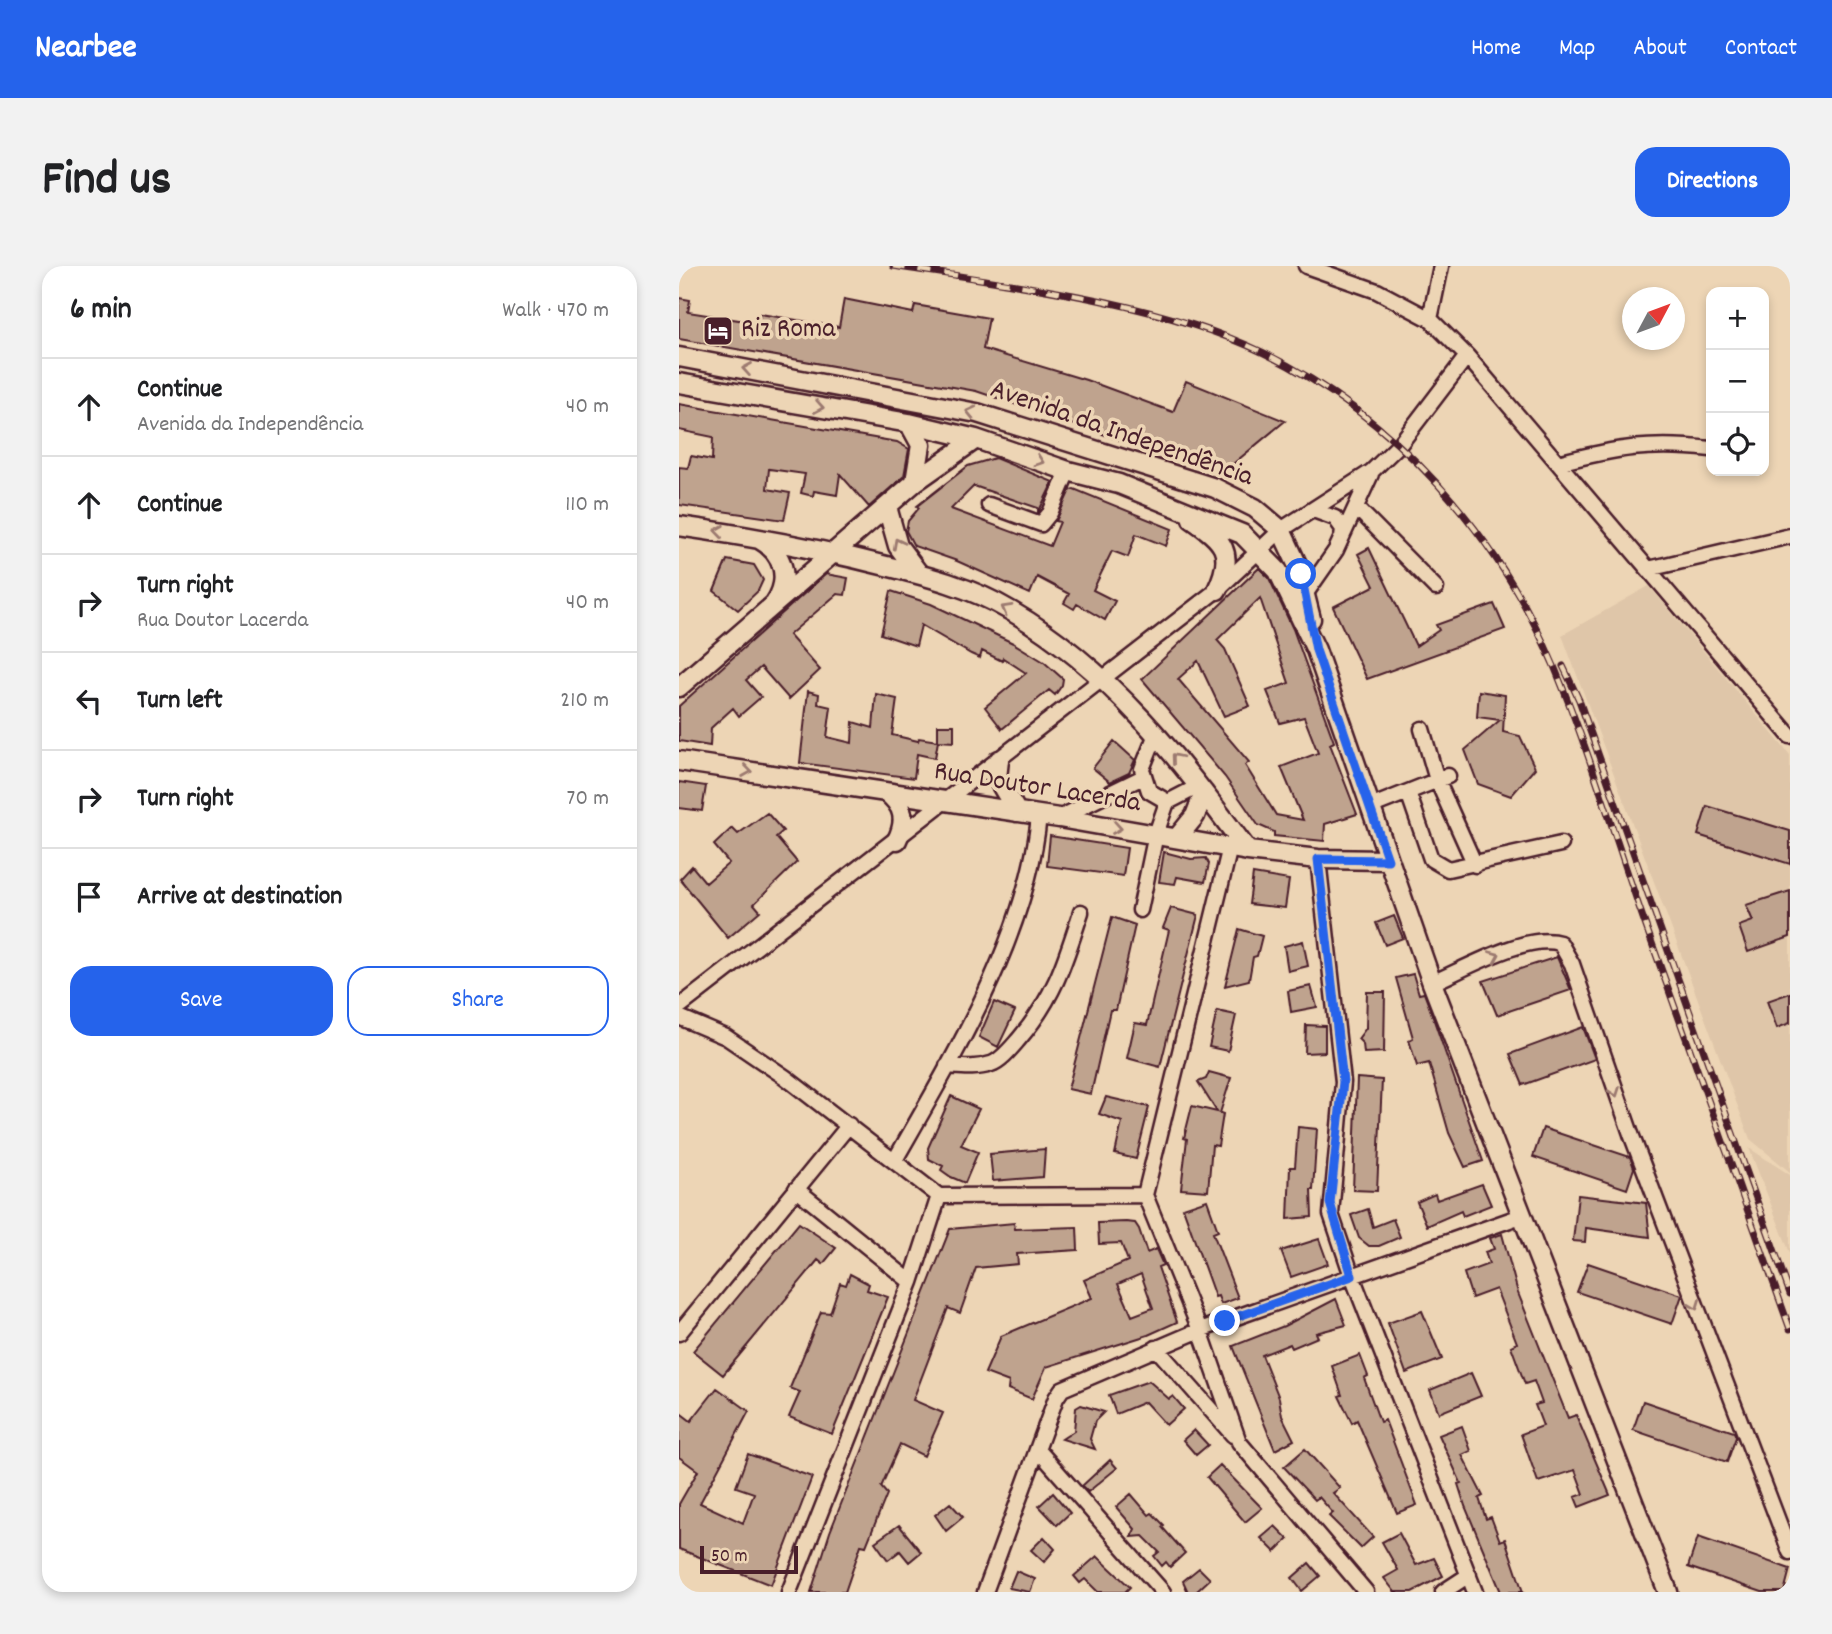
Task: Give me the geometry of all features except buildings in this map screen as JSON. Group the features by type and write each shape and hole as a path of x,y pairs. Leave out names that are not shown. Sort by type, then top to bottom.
{"main road":[{"name":"Avenida da Independência","path":"679,358 977,414 1215,488 1255,508 1281,530 1297,564 1306,593 1316,650"},
{"name":"Avenida da Independência","path":"679,383 909,424 976,439 1068,471 1119,484 1175,506 1232,530 1260,550 1291,594 1316,650"},
{"path":"909,424 921,445 915,482"},
{"path":"679,687 769,612 915,482 976,439"},
{"path":"1119,484 1124,460"},
{"path":"1175,506 1204,527 1224,550 1227,569 1217,590"},
{"path":"887,507 898,545 919,574"},
{"path":"679,526 755,537 919,574 953,584 1010,610 1045,633 1102,678 1156,734 1202,789 1248,851"},
{"path":"755,537 770,546 783,566 782,591 769,612"},
{"path":"1316,650 1432,983 1493,1134 1521,1216 1668,1592"},
{"path":"999,760 997,778 1017,812"},
{"name":"Rua Doutor Lacerda","path":"679,761 1059,818 1248,851 1318,859 1388,860"},
{"path":"1177,838 1195,816 1202,789"},
{"path":"886,792 897,800 902,811 904,822 897,840"}],"street":[{"path":"1305,266 1377,291 1430,319 1467,356 1790,736"},
{"path":"1430,319 1439,269"},
{"path":"679,1007 1217,590 1281,530 1316,511 1371,472 1399,444 1467,356"},
{"path":"1557,463 1625,446 1665,444 1706,448"},
{"path":"989,505 1041,524 1050,513 1068,471"},
{"path":"1306,593 1327,566 1357,508 1371,472"},
{"path":"1357,508 1436,588"},
{"path":"1316,511 1328,514 1340,523 1342,537"},
{"path":"1648,569 1790,536"},
{"path":"1422,729 1475,865"},
{"path":"1156,734 1142,769 1143,778 1149,791 1167,802"},
{"path":"1059,818 1143,778"},
{"path":"1370,807 1443,778"},
{"path":"1167,802 1202,789"},
{"path":"1408,792 1431,859 1448,869 1561,844"},
{"path":"1140,910 1156,834 1167,802"},
{"path":"895,1160 947,1066 1009,940 1027,893 1036,852 1039,816"},
{"path":"1230,847 1145,1195 1200,1330 1239,1442"},
{"path":"1318,859 1343,1082 1330,1203 1352,1276 1475,1592"},
{"path":"947,1066 969,1068 993,1064 1014,1046 1042,1012 1060,977 1081,912"},
{"path":"1432,983 1519,946 1545,939 1560,943 1572,964 1580,994 1666,1228 1790,1552"},
{"path":"679,1017 726,1037 849,1125 939,1196 1145,1195"},
{"path":"679,1333 849,1125"},
{"path":"796,1189 911,1283"},
{"path":"789,1592 911,1283 939,1196"},
{"path":"985,1592 1055,1398 1062,1389 1200,1330 1521,1216"},
{"path":"1156,1349 1366,1592"},
{"path":"1038,1451 1163,1592"},
{"path":"1443,1592 1469,1575"}],"shaded area":[{"path":"1649,586 1790,755 1790,1172 1750,1139 1562,635"},
{"path":"1749,1148 1790,1175 1790,1253"}],"railway":[{"path":"893,266 1034,288 1130,307 1222,335 1264,353 1357,410 1399,445 1472,525 1531,617 1554,666 1790,1329"},
{"path":"1563,666 1579,700 1790,1294"}],"place":[{"name":"Riz Roma","path":"718,331"}],"route":[{"path":"1225,1321 1352,1276 1331,1214 1330,1203 1343,1082 1318,859 1388,860 1316,650 1301,574"}]}
